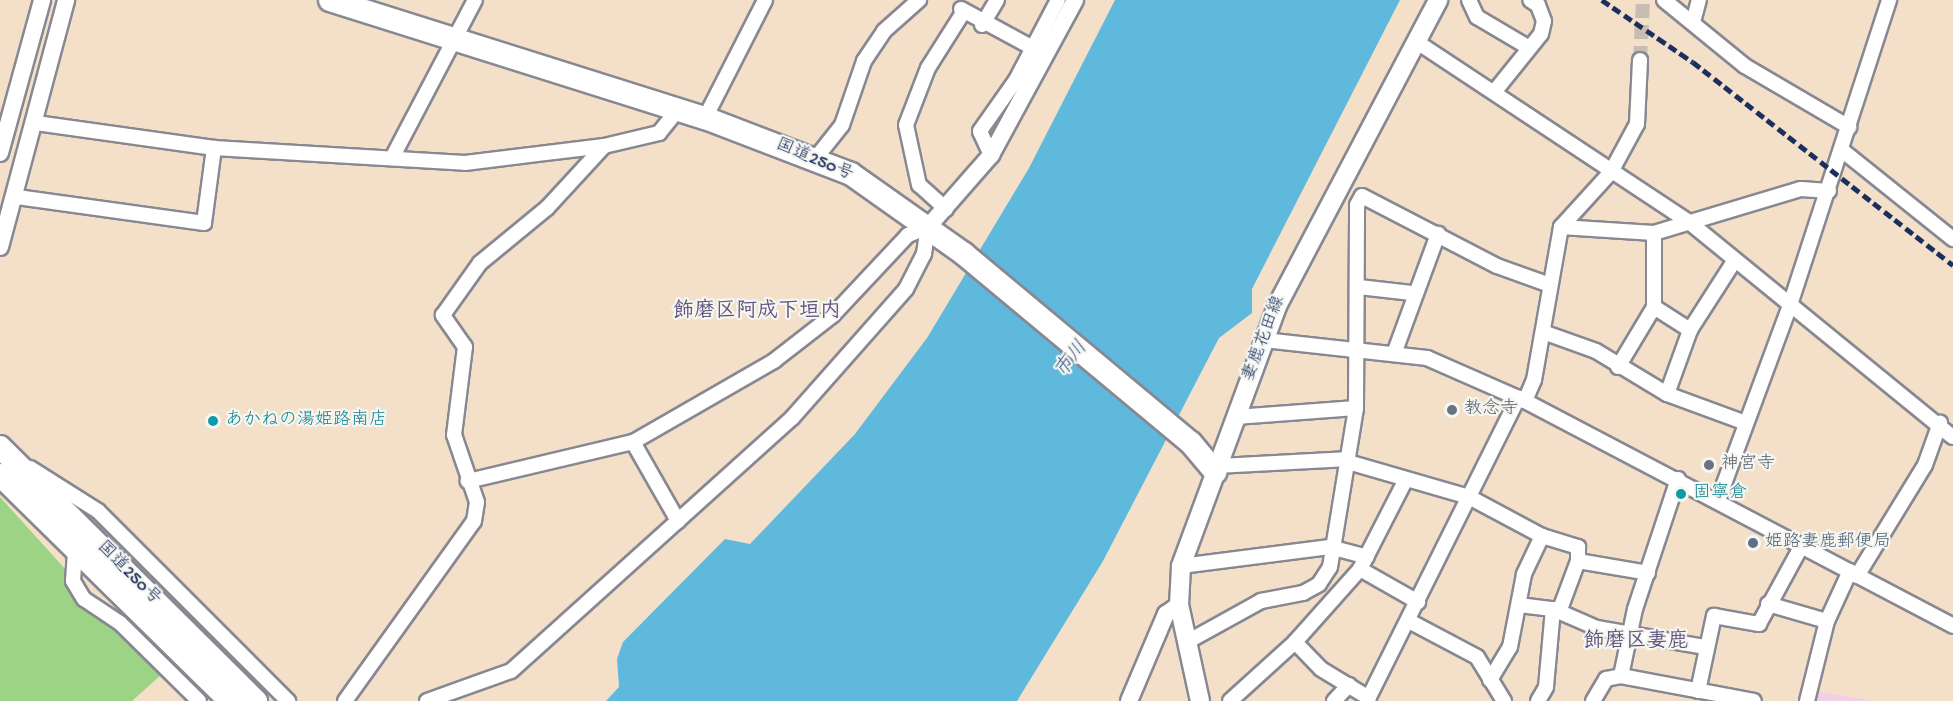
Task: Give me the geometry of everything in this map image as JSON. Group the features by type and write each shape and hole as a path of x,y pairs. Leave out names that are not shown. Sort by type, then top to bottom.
{"highway":[{"name":"国道250号","path":"330,0 676,112 705,118 815,159 860,180 964,254 1191,443 1216,469"},
{"name":"国道250号","path":"0,447 8,469 75,552 230,701"},
{"name":"国道250号","path":"8,469 256,701"}],"main road":[{"name":"妻鹿花田線","path":"1200,701 1179,605 1181,566 1264,340 1330,198 1438,0"}],"street":[{"path":"0,153 4,119 42,0"},
{"path":"0,247 17,197 66,0"},
{"path":"392,158 475,0"},
{"path":"705,118 765,0"},
{"path":"815,159 842,125 864,61 884,31 919,0"},
{"path":"982,25 997,0"},
{"path":"991,155 980,131 1058,0"},
{"path":"468,481 499,471 633,442 774,361 833,315 908,235 928,228 991,155 1075,0"},
{"path":"1469,0 1477,16 1526,46"},
{"path":"1494,91 1526,46 1541,34 1544,21 1538,5 1530,0"},
{"path":"1664,0 1745,66 1849,127"},
{"path":"1693,22 1699,0"},
{"path":"1718,500 1790,305 1843,151 1889,0"},
{"path":"946,209 919,185 906,125 928,68 963,10 982,25 1031,47"},
{"path":"1417,42 1689,222 1940,423 1953,437"},
{"path":"1295,642 1322,669 1368,699 1469,497 1522,399 1544,332 1547,284 1561,227 1611,172 1637,124 1640,60"},
{"path":"36,123 214,148 465,163 604,146 659,133 676,112"},
{"path":"345,701 474,521 477,502 454,435 465,347 443,315 480,263 547,208 604,146"},
{"path":"17,197 204,223 214,148"},
{"path":"1843,151 1953,239"},
{"path":"1561,227 1654,233 1800,189 1829,191"},
{"path":"1187,642 1260,601 1303,592 1330,567 1330,547 1356,408 1359,346 1358,206 1362,196 1497,266 1547,284"},
{"path":"427,701 511,671 792,418 891,307 924,254 928,228"},
{"path":"1618,367 1654,307 1654,233"},
{"path":"1395,351 1412,293 1438,234"},
{"path":"1667,394 1690,330 1735,260"},
{"path":"1359,287 1412,293"},
{"path":"1654,307 1690,330"},
{"path":"1544,332 1596,351 1618,367 1667,394 1746,423"},
{"path":"1264,340 1359,346 1427,358 1522,399 1718,500 1953,626"},
{"path":"1236,417 1356,408"},
{"path":"1807,701 1827,621 1854,573 1925,465 1940,423"},
{"path":"633,442 678,521"},
{"path":"1216,469 1347,460 1404,481 1469,497 1542,536 1578,547 1578,561 1556,611 1546,687 1538,701"},
{"path":"8,469 98,511 288,701"},
{"path":"1621,676 1629,632 1678,479"},
{"path":"1230,701 1295,642 1364,563 1404,481"},
{"path":"1490,680 1510,646 1524,574 1542,536"},
{"path":"1690,694 1714,616 1759,624 1802,545"},
{"path":"1181,566 1330,547 1364,563 1418,602"},
{"path":"75,552 73,581 84,599 120,623 199,701"},
{"path":"1578,561 1648,573"},
{"path":"1314,584 1331,602"},
{"path":"1768,604 1827,621"},
{"path":"1129,701 1166,614 1179,605"},
{"path":"1519,605 1556,611 1596,628 1705,647"},
{"path":"1409,621 1477,657 1504,701"},
{"path":"1593,701 1606,679 1621,676 1690,694 1754,701"},
{"path":"1334,701 1349,685"}],"shaded area":[{"path":"1822,692 1873,701 1810,701 1812,694"}],"green space":[{"path":"0,497 161,675 132,701 0,701"}],"water":[{"name":"市川","path":"1115,0 1400,0 1252,289 1252,313 1219,338 1103,561 1017,701 606,701 619,687 617,659 623,642 725,539 750,544 855,434 927,338 1029,168"}],"tunnel":[{"path":"1640,60 1643,0"}],"railway":[{"path":"1602,0 1693,62 1953,265"}],"place":[{"name":"教念寺","path":"1452,410"},
{"name":"あかねの湯姫路南店","path":"213,421"},
{"name":"神宮寺","path":"1709,465"},
{"name":"固寧倉","path":"1681,494"},
{"name":"姫路妻鹿郵便局","path":"1753,543"}],"district":[{"name":"飾磨区阿成下垣内","path":"757,313"},
{"name":"飾磨区妻鹿","path":"1636,643"}]}
